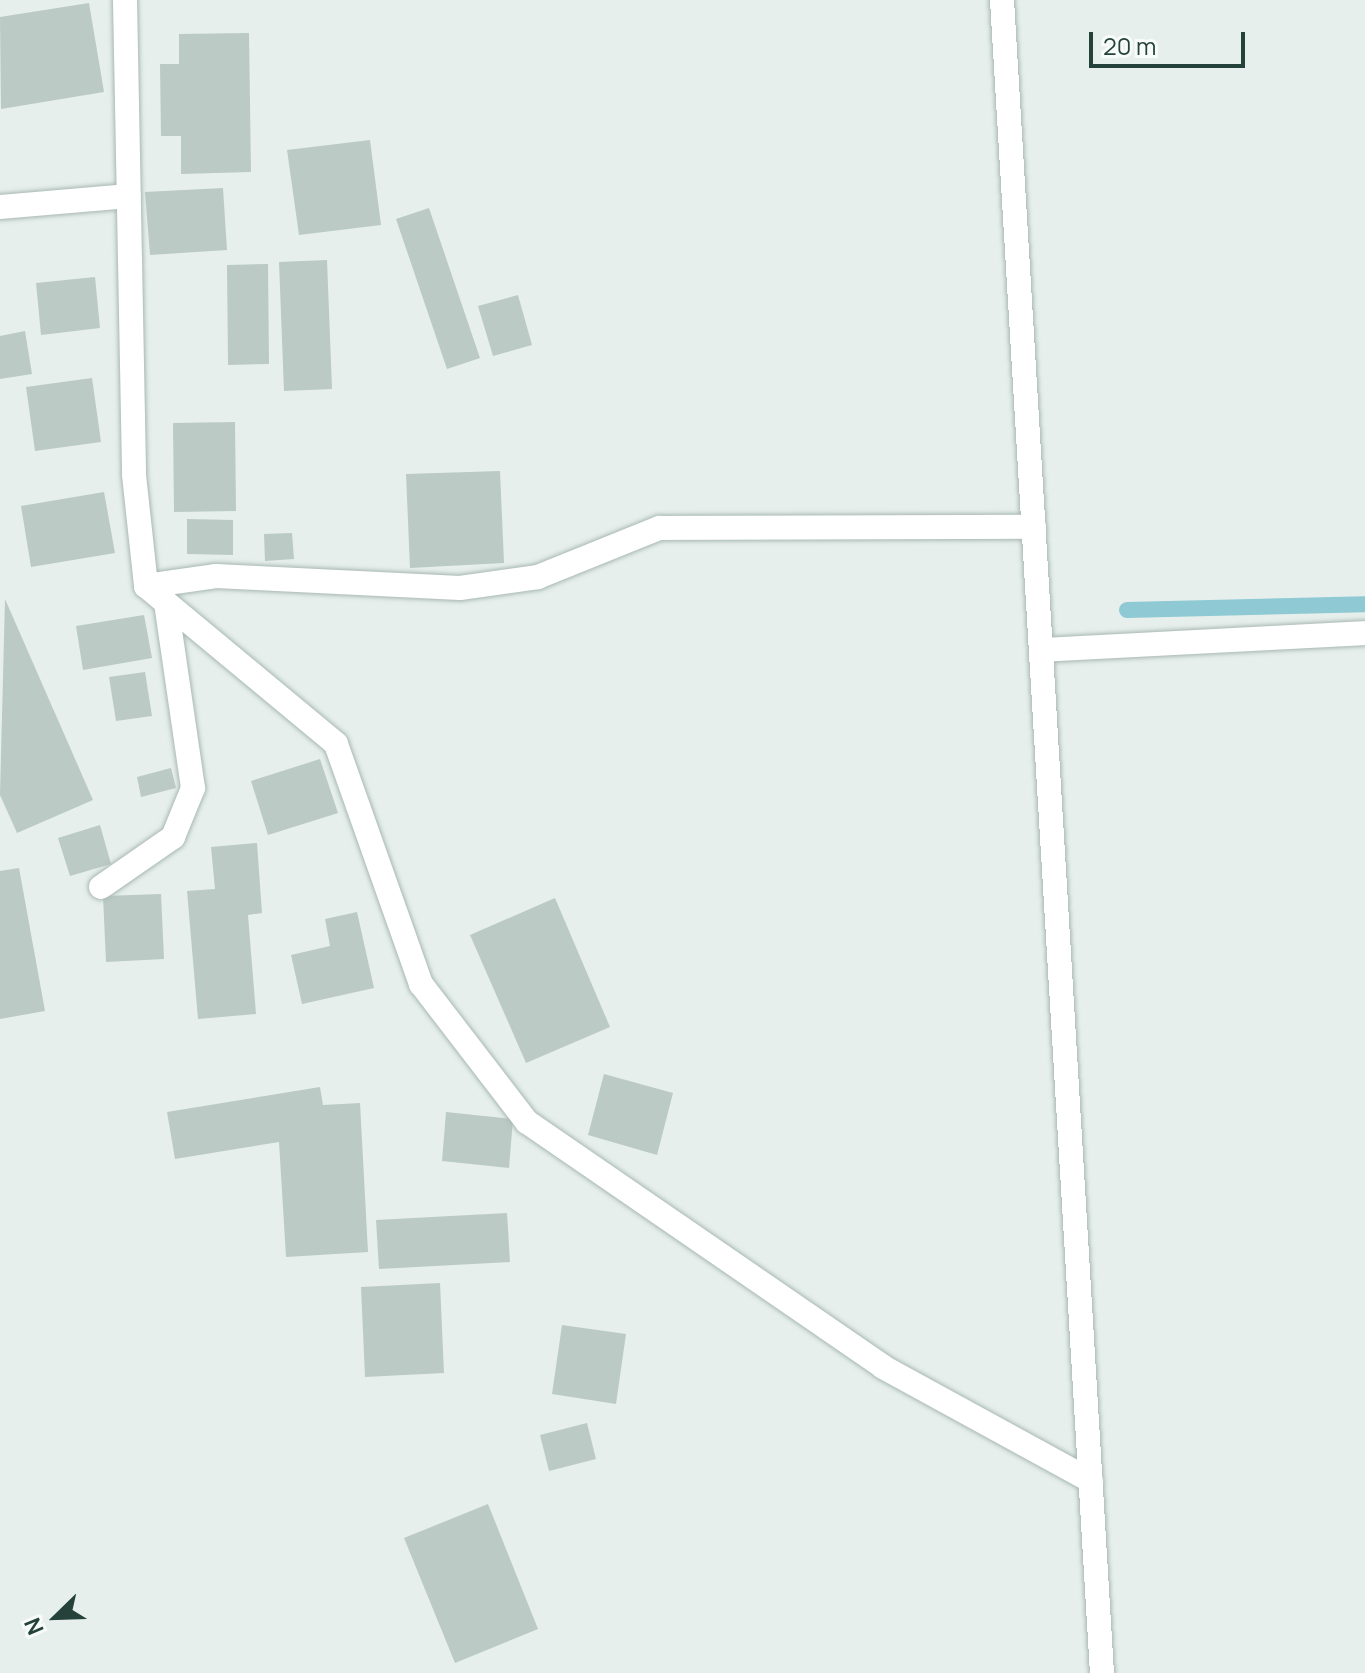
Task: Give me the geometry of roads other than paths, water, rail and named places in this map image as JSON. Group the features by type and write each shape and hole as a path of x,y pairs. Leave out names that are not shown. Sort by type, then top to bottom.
{"street":[{"path":"125,0 134,475 146,586 336,744 421,984 527,1122 883,1367 1091,1481"},
{"path":"1002,0 1102,1673"},
{"path":"0,207 129,196"},
{"path":"146,586 260,576 460,588 538,577 659,528 1034,527"},
{"path":"101,887 173,837 193,788 166,604"},
{"path":"1041,650 1365,633"}],"waterway":[{"path":"1127,610 1365,604"}]}
